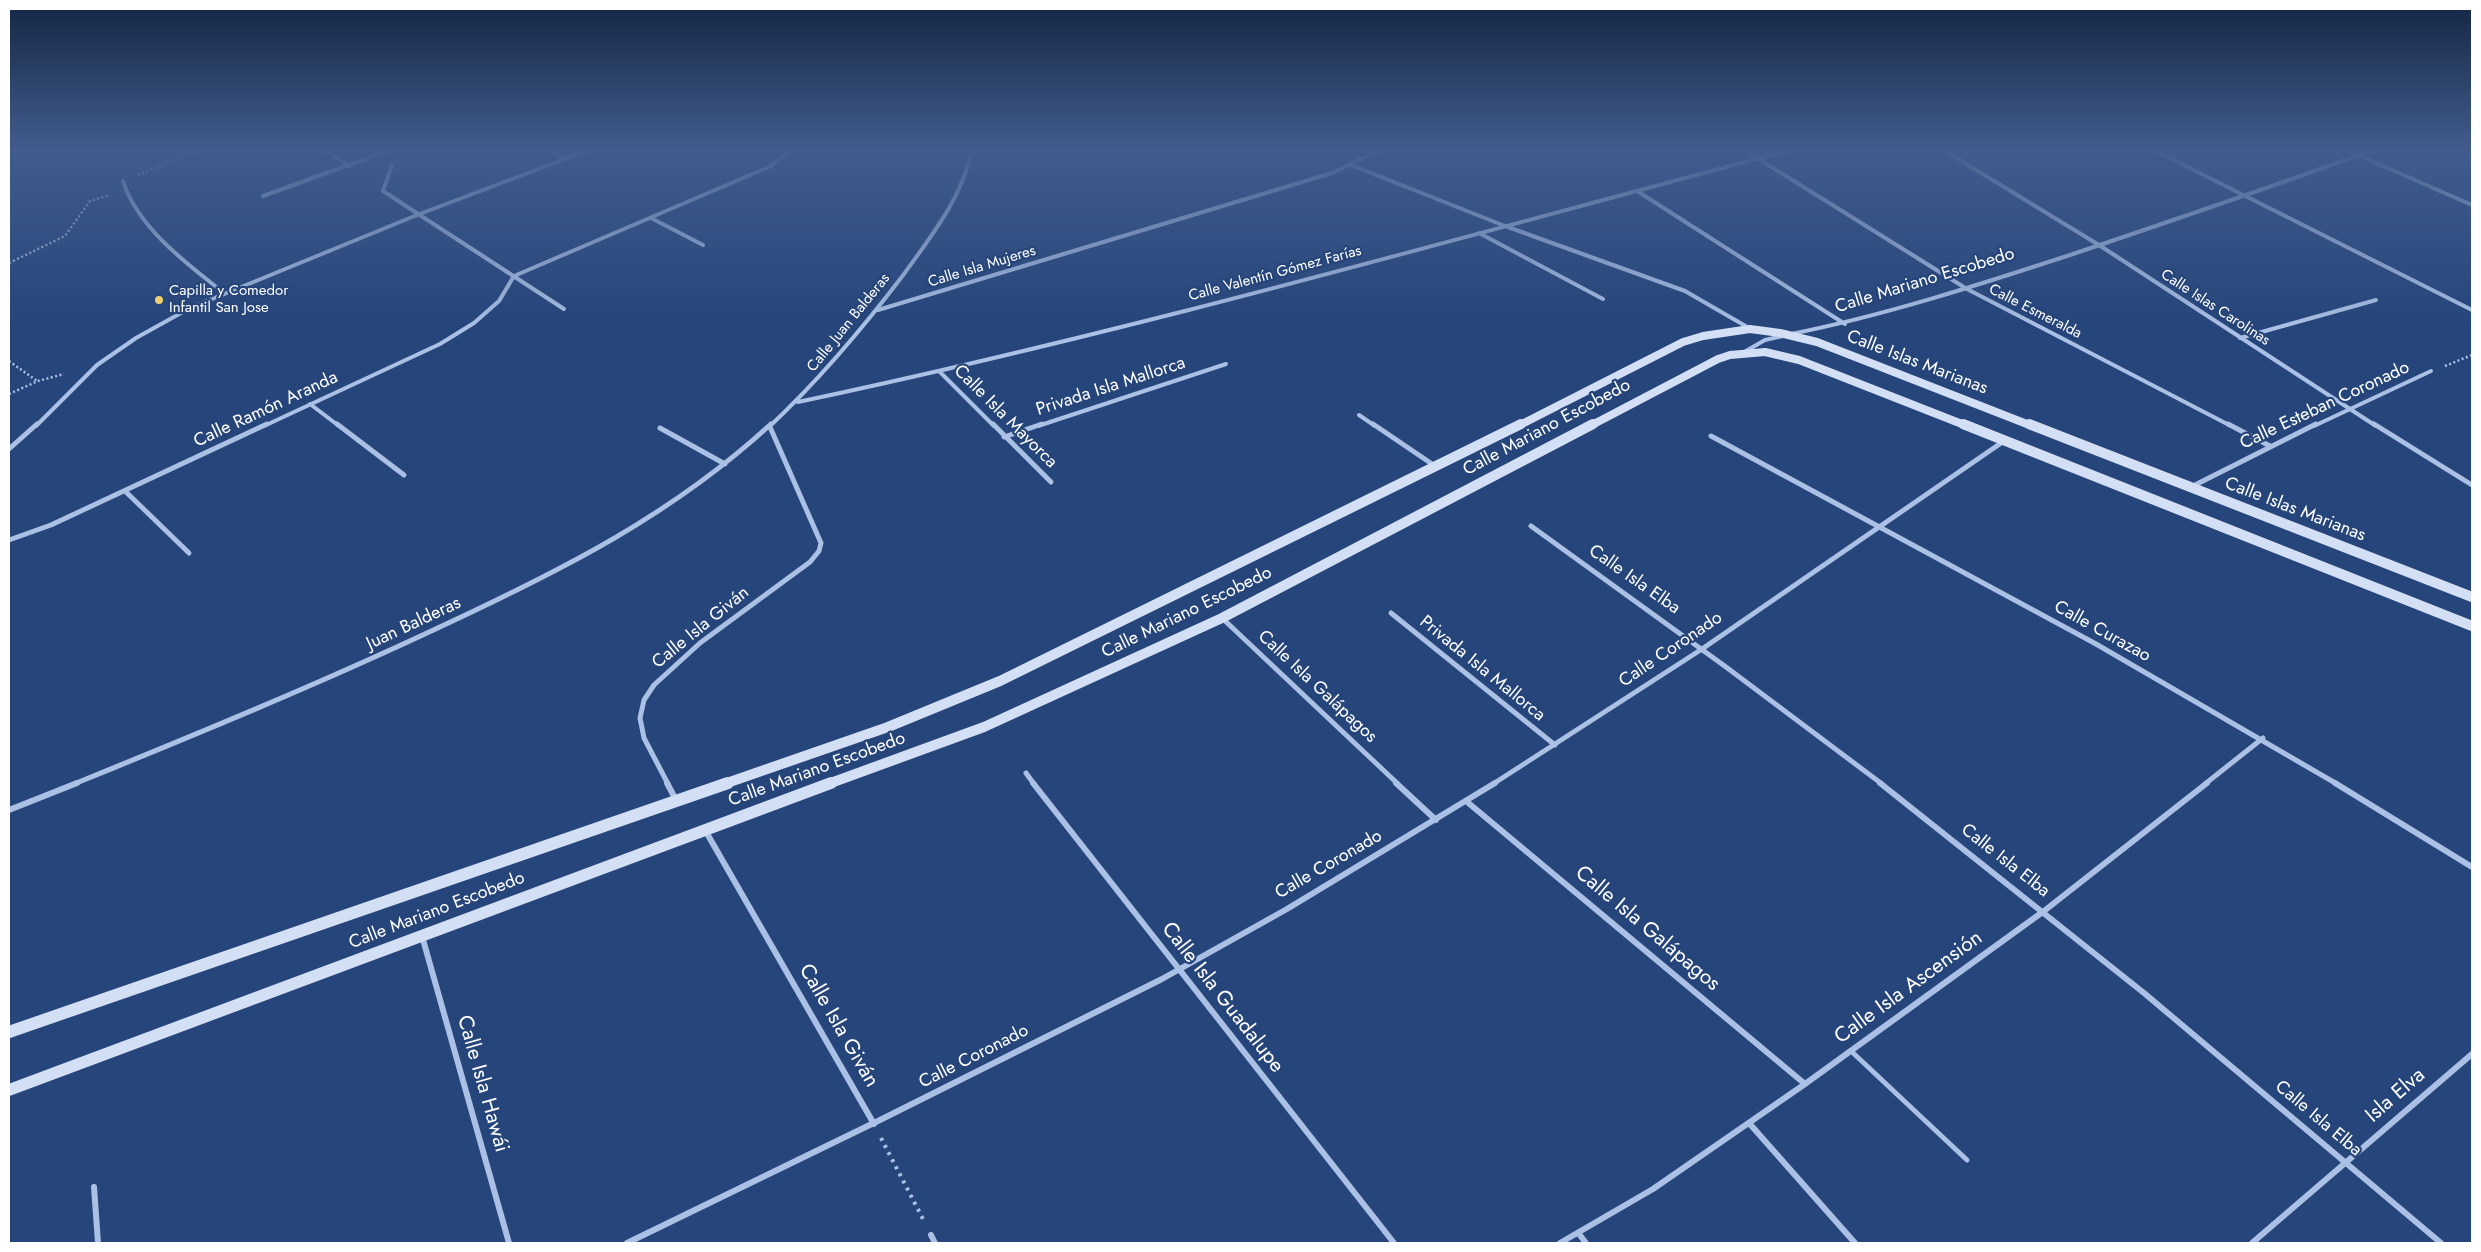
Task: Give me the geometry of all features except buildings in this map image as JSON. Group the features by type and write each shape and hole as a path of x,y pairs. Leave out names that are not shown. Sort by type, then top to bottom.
{"main road":[{"name":"Calle Islas Marianas","path":"1749,328 1790,334 1817,342 2472,597"},
{"name":"Calle Mariano Escobedo","path":"9,1032 888,727 1000,680 1438,467 1683,342 1726,330 1749,328"},
{"name":"Calle Mariano Escobedo","path":"9,1090 704,829 984,727 1222,618 1709,364 1731,354 1746,351"},
{"path":"1746,351 1771,351 1790,356 2472,626"}],"street":[{"path":"138,209 153,233 167,248 224,292"},
{"path":"409,209 564,309"},
{"path":"9,449 42,420 98,365 136,338 190,308 224,292 432,209"},
{"path":"514,276 671,209"},
{"name":"Calle Juan Balderas","path":"797,402 877,311 935,229 946,209"},
{"name":"Calle Isla Mujeres","path":"877,311 1206,209"},
{"name":"Calle Islas Marianas","path":"1463,209 1684,291 1749,328"},
{"name":"Calle Valentín Gómez Farías","path":"797,402 940,372 1568,209"},
{"path":"1667,209 1846,324"},
{"name":"Calle Esmeralda","path":"1839,209 1966,289 2270,446"},
{"name":"Calle Islas Carolinas","path":"2039,209 2098,245 2348,408 2472,485"},
{"name":"Calle Mariano Escobedo","path":"1746,351 1765,340 1846,324 1966,289 2203,209"},
{"path":"2274,209 2472,310"},
{"path":"651,218 703,245"},
{"path":"1478,233 1603,299"},
{"name":"Calle Ramón Aranda","path":"9,540 51,525 440,344 474,323 499,302 514,276"},
{"path":"2240,338 2376,300"},
{"name":"Privada Isla Mallorca","path":"1004,437 1226,364"},
{"name":"Calle Esteban Coronado","path":"2191,487 2348,408 2432,371"},
{"name":"Calle Isla Mayorca","path":"940,372 1051,482"},
{"name":"Juan Balderas","path":"9,810 190,737 482,608 608,542 651,517 725,464 797,402"},
{"path":"310,404 404,475"},
{"path":"1358,415 1438,467"},
{"name":"Calle Isla Giván","path":"677,801 644,738 640,718 644,700 654,685 700,643 810,562 819,551 821,543 819,534 770,427"},
{"path":"660,428 725,464"},
{"name":"Calle Curazao","path":"1711,436 1882,527 2263,738 2472,867"},
{"name":"Calle Coronado","path":"627,1243 874,1124 1179,970 1436,820 1555,745 1882,527 2004,440"},
{"path":"125,491 189,553"},
{"name":"Calle Isla Elba","path":"1532,526 1702,648 1851,760 2044,911 2442,1243"},
{"name":"Privada Isla Mallorca","path":"1392,613 1555,745"},
{"name":"Calle Isla Galápagos","path":"1222,618 1436,820"},
{"name":"Calle Isla Ascensión","path":"1560,1243 1580,1234 1653,1189 1749,1124 1851,1051 2044,911 2263,738"},
{"name":"Calle Isla Guadalupe","path":"1026,773 1081,846 1394,1243"},
{"name":"Calle Isla Galápagos","path":"1466,802 1805,1084"},
{"name":"Calle Isla Giván","path":"704,829 874,1124"},
{"name":"Calle Isla Hawái","path":"422,935 509,1243"},
{"name":"Isla Elva","path":"2252,1243 2472,1054"},
{"path":"1749,1124 1855,1243"},
{"path":"94,1187 98,1243"},
{"path":"1580,1234 1586,1243"},
{"path":"931,1235 935,1243"}],"lane":[{"path":"1851,1051 1967,1160"}],"path":[{"path":"9,263 65,236 84,209"},
{"name":"Calle Esteban Coronado","path":"2432,371 2472,355"},
{"path":"9,361 38,381"},
{"path":"9,394 38,381 98,365"},
{"path":"874,1124 931,1235"}],"place":[{"name":"Capilla y Comedor Infantil San Jose","path":"159,300"}]}
